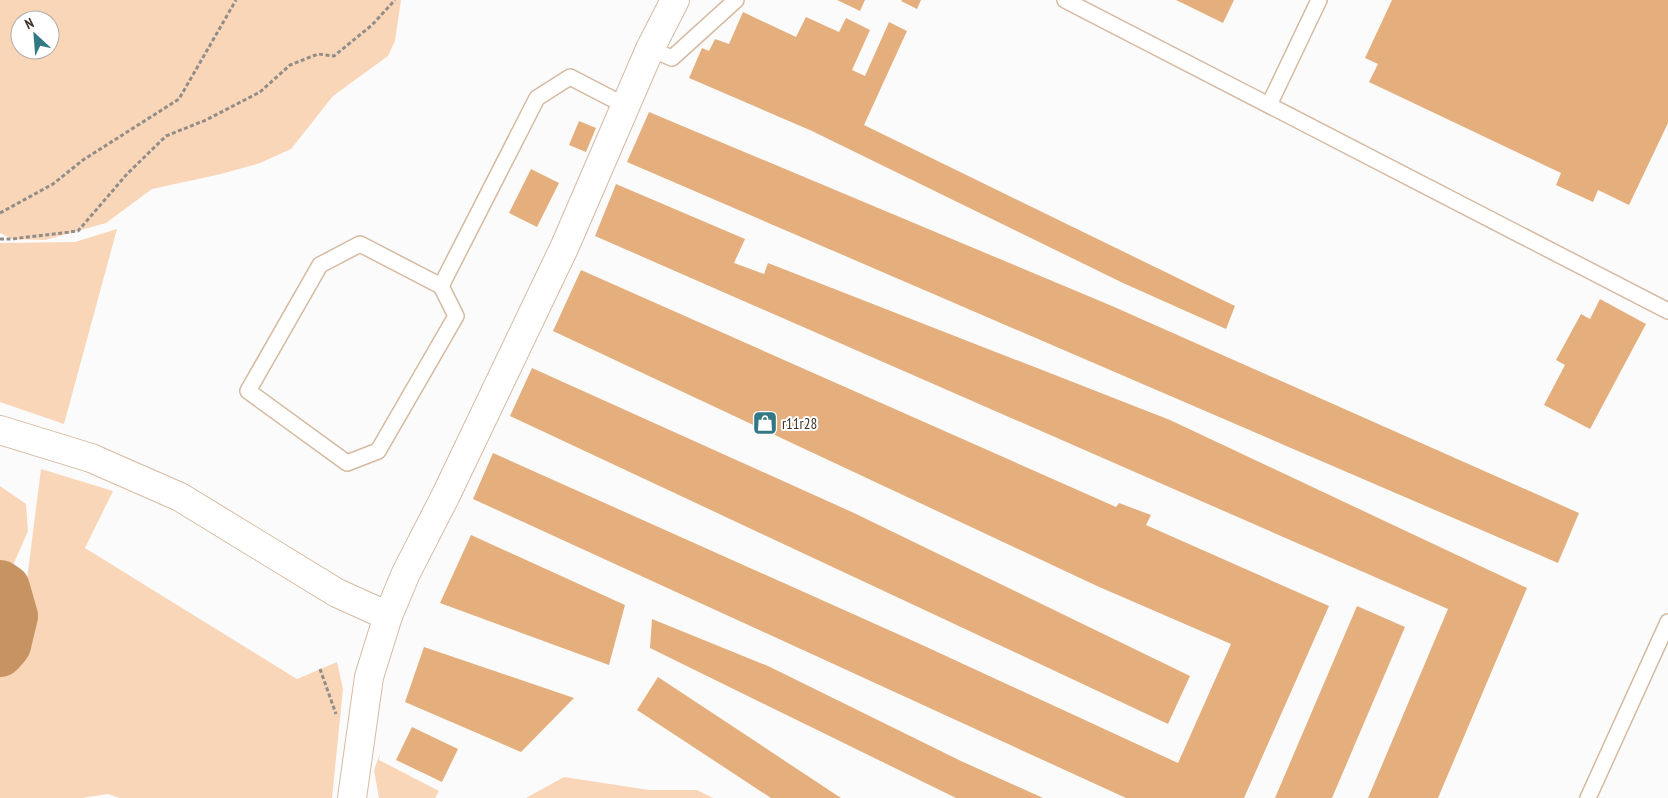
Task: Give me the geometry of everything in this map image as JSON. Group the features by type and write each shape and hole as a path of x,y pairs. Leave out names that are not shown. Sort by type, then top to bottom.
{"main road":[{"path":"352,798 369,677 388,616 406,573 446,495 569,238 650,49 675,0"},
{"path":"0,430 91,458 180,497 337,593 388,616"}],"lane":[{"path":"650,49 672,58 736,0"},
{"path":"1065,0 1668,311"},
{"path":"1269,105 1319,0"},
{"path":"441,286 537,98 570,77 626,106"},
{"path":"360,244 441,286 456,316 378,451 347,463 248,391 320,265 360,244"},
{"path":"1588,798 1668,622"}],"path":[{"path":"0,212 54,184 84,160 179,99 236,0"},
{"path":"0,239 78,231 127,174 166,136 206,120 260,92 290,65 318,54 334,56 372,25 395,0"},
{"path":"320,669 338,723"}],"shaded area":[{"path":"0,0 401,0 395,41 388,56 333,96 291,149 260,163 221,174 152,189 106,223 45,240 12,239 0,233"},
{"path":"117,229 64,424 0,402 0,243 75,242"},
{"path":"41,469 113,491 85,548 297,679 337,662 343,689 332,798 120,798 108,794 82,798 0,798 0,673 10,660 24,603"},
{"path":"0,486 26,504 28,531 13,565 0,561"},
{"path":"0,584 6,588 14,616 7,645 0,653"},
{"path":"380,754 379,760 439,791 435,798 379,798 374,770"},
{"path":"564,777 649,790 697,790 713,798 526,798"}],"building":[{"path":"837,0 865,0 860,11"},
{"path":"902,0 921,0 917,9"},
{"path":"1176,0 1234,0 1223,23"},
{"path":"1392,0 1668,0 1668,123 1629,205 1598,190 1593,202 1556,185 1561,173 1369,82 1378,64 1365,58"},
{"path":"743,12 796,37 806,17 839,32 846,18 870,30 852,70 865,76 889,22 907,31 864,125 1235,306 1226,329 1123,283 812,131 689,78 702,48 709,51 715,39 729,44"},
{"path":"649,112 1112,306 1579,513 1558,563 627,162"},
{"path":"579,121 596,128 586,152 569,145"},
{"path":"531,169 559,183 537,227 509,213"},
{"path":"616,184 745,239 734,263 764,274 768,263 1170,420 1527,588 1438,798 1368,798 1448,609 595,236"},
{"path":"581,270 1116,507 1119,503 1151,515 1146,525 1329,606 1244,798 1126,798 473,499 493,453 920,644 1178,763 1231,644 1097,586 553,331"},
{"path":"1600,299 1646,324 1590,429 1544,405 1565,365 1556,360 1581,314 1590,319"},
{"path":"532,368 854,513 1190,676 1168,724 510,416"},
{"path":"471,535 625,605 609,665 440,603"},
{"path":"1357,606 1405,627 1332,798 1275,798"},
{"path":"652,619 768,666 961,761 1043,798 956,798 650,648"},
{"path":"424,647 574,698 521,752 405,702"},
{"path":"658,677 841,798 771,798 637,710"},
{"path":"412,727 458,749 442,782 396,760"}],"waterway":[{"path":"0,584 6,588 14,616 7,645 0,653"}],"place":[{"name":"r11r28","path":"765,423"}]}
